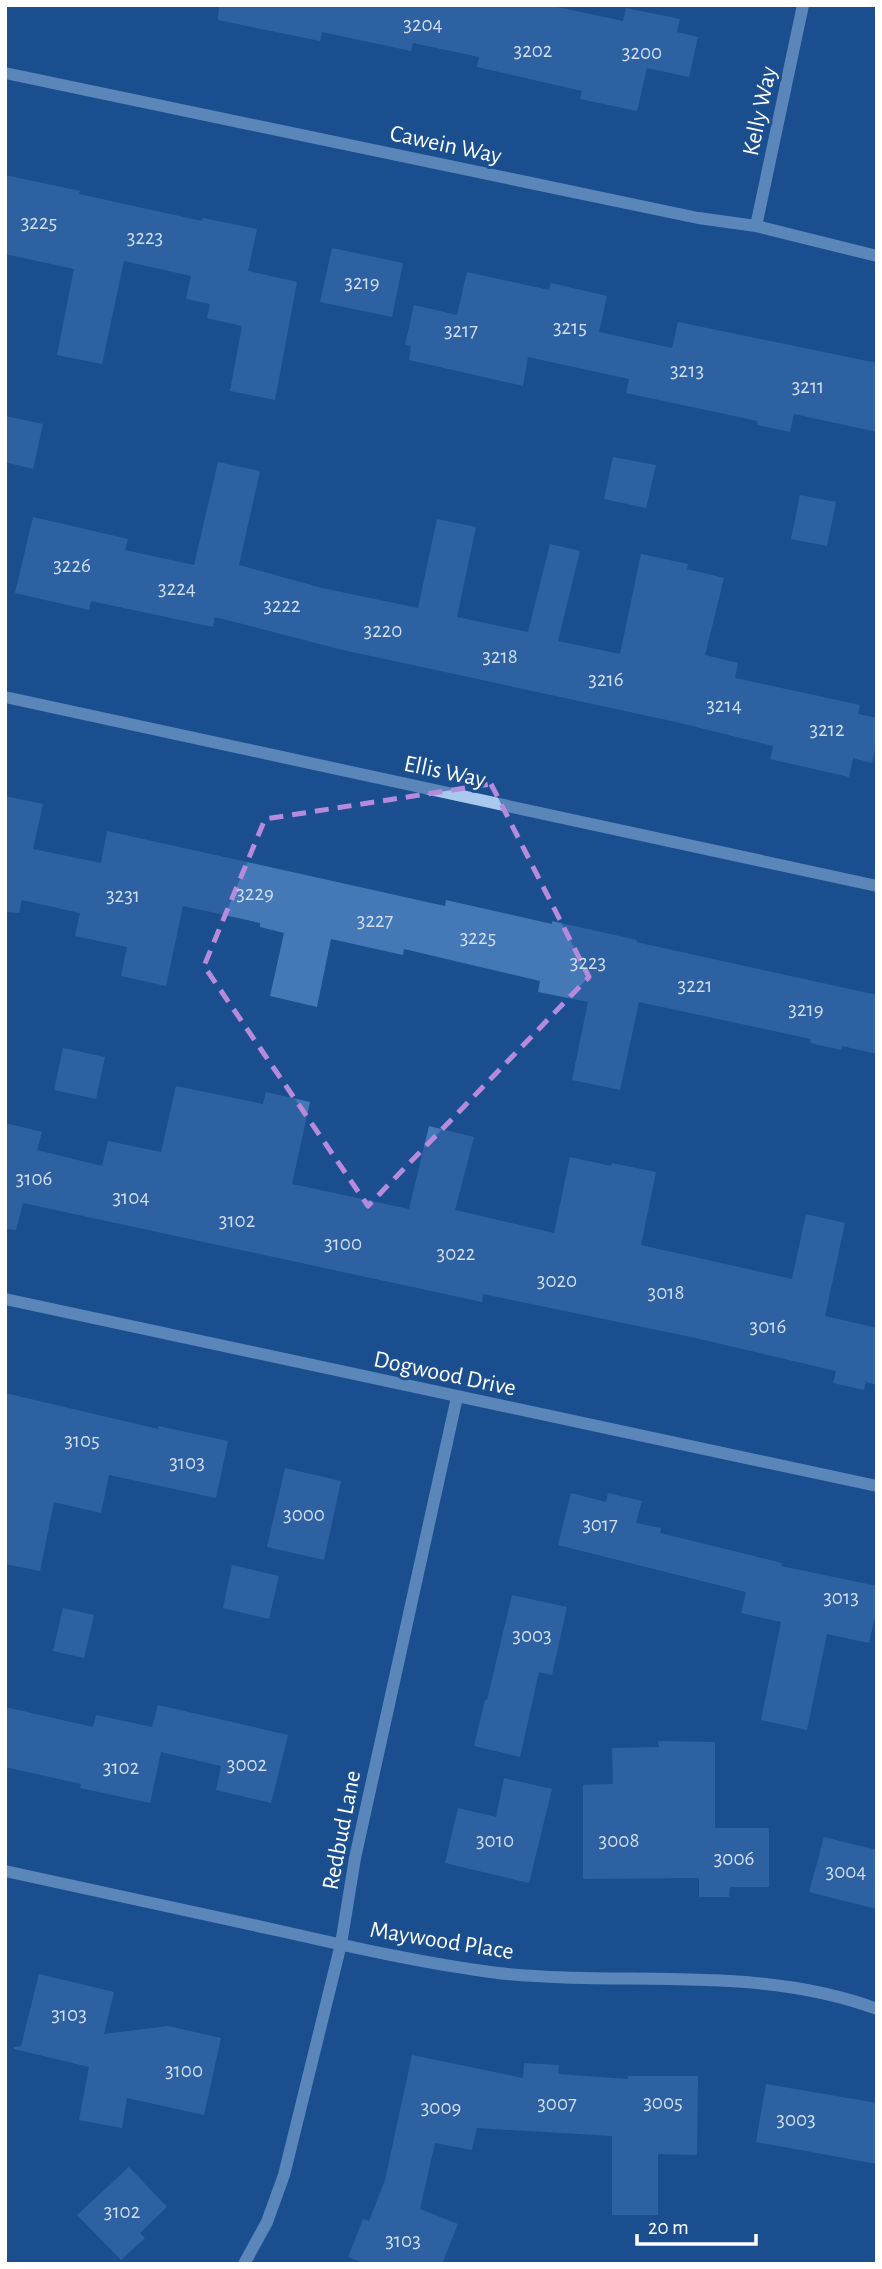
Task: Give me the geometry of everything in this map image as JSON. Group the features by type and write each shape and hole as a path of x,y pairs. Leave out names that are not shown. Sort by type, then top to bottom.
{"street":[{"name":"Kelly Way","path":"756,226 803,5"},
{"name":"Cawein Way","path":"5,73 698,218 756,226 877,256"},
{"name":"Ellis Way","path":"5,697 877,886"},
{"name":"Dogwood Drive","path":"5,1298 877,1486"},
{"name":"Redbud Lane","path":"244,2264 267,2222 284,2175 341,1944 358,1845 457,1397"},
{"name":"Maywood Place","path":"5,1871 422,1961 499,1973 593,1980 727,1981 772,1985 856,2001 877,2009"}],"highlighted area":[{"path":"491,784 589,977 368,1206 204,966 265,819"}],"building":[{"path":"219,5 548,5 623,21 626,8 680,19 677,32 698,37 689,77 647,68 637,111 580,99 582,91 477,67 479,57 413,43 411,51 322,32 320,41 218,20"},
{"path":"5,175 202,221 203,218 257,229 248,271 297,282 275,400 230,391 242,326 207,318 210,304 186,299 191,276 124,261 102,364 57,355 74,269 5,254"},
{"path":"332,248 403,263 392,317 320,302"},
{"path":"467,272 549,290 551,283 607,296 599,332 672,348 678,322 877,363 877,432 794,414 790,432 757,425 758,421 626,393 629,379 528,357 523,386 409,360 411,346 405,345 414,305 457,315"},
{"path":"5,416 43,424 33,469 5,462"},
{"path":"613,457 656,465 646,508 604,499"},
{"path":"218,462 260,471 239,565 322,588 418,608 437,519 476,527 457,617 528,632 550,544 580,551 558,641 620,654 641,554 688,564 687,569 724,578 705,655 738,663 735,678 860,705 858,714 877,718 877,741 872,763 853,758 849,777 770,759 773,746 676,722 343,650 215,617 213,627 91,601 89,610 15,593 33,517 128,539 125,550 194,565"},
{"path":"800,495 836,502 827,546 791,539"},
{"path":"5,796 43,804 33,849 101,863 107,831 445,906 446,900 552,924 552,921 877,995 877,1054 842,1046 841,1050 810,1043 811,1039 639,1002 620,1090 572,1080 588,1002 538,992 540,981 404,949 403,955 331,939 317,1007 270,996 284,933 260,927 260,923 183,906 166,986 121,976 127,947 75,936 80,913 22,900 19,913 5,912"},
{"path":"63,1048 105,1057 96,1099 54,1090"},
{"path":"176,1086 263,1104 266,1092 310,1102 292,1184 409,1209 429,1126 474,1137 455,1210 554,1233 570,1157 656,1172 641,1245 792,1279 806,1214 845,1223 825,1316 877,1328 877,1385 866,1382 864,1390 833,1383 836,1371 691,1337 483,1294 482,1302 23,1203 16,1230 5,1229 5,1123 42,1132 37,1150 102,1166 108,1141 161,1152"},
{"path":"5,1393 158,1429 158,1426 228,1441 216,1498 109,1475 101,1513 54,1502 40,1571 5,1564"},
{"path":"285,1468 341,1481 324,1560 267,1547"},
{"path":"571,1493 606,1502 608,1493 642,1501 636,1523 661,1528 660,1533 782,1563 781,1566 877,1586 877,1608 869,1643 827,1634 807,1730 761,1720 781,1622 741,1613 746,1592 558,1545"},
{"path":"232,1565 279,1576 269,1619 223,1608"},
{"path":"512,1595 567,1607 552,1675 539,1672 520,1757 474,1746"},
{"path":"63,1608 94,1615 84,1658 53,1651"},
{"path":"158,1705 288,1735 271,1803 216,1790 221,1766 161,1752 150,1803 80,1788 81,1784 5,1767 5,1707 93,1727 96,1715 152,1727"},
{"path":"658,1741 715,1742 715,1828 769,1828 769,1887 730,1887 729,1897 699,1897 699,1878 583,1879 583,1785 613,1784 612,1748 659,1747"},
{"path":"504,1778 552,1789 529,1883 445,1863 458,1808 496,1817"},
{"path":"824,1837 877,1850 877,1909 809,1892"},
{"path":"39,1974 114,1992 104,2034 168,2026 221,2038 204,2115 127,2098 122,2128 79,2120 89,2067 14,2049 21,2046"},
{"path":"412,2055 523,2078 524,2063 559,2065 558,2074 628,2079 628,2076 698,2076 697,2155 658,2154 658,2215 612,2215 612,2136 477,2128 472,2150 435,2143 420,2209 458,2224 442,2264 366,2264 348,2257 363,2219 369,2221 385,2180"},
{"path":"766,2084 877,2103 877,2164 756,2142"},
{"path":"129,2167 167,2207 140,2233 145,2238 121,2260 77,2215"}]}
